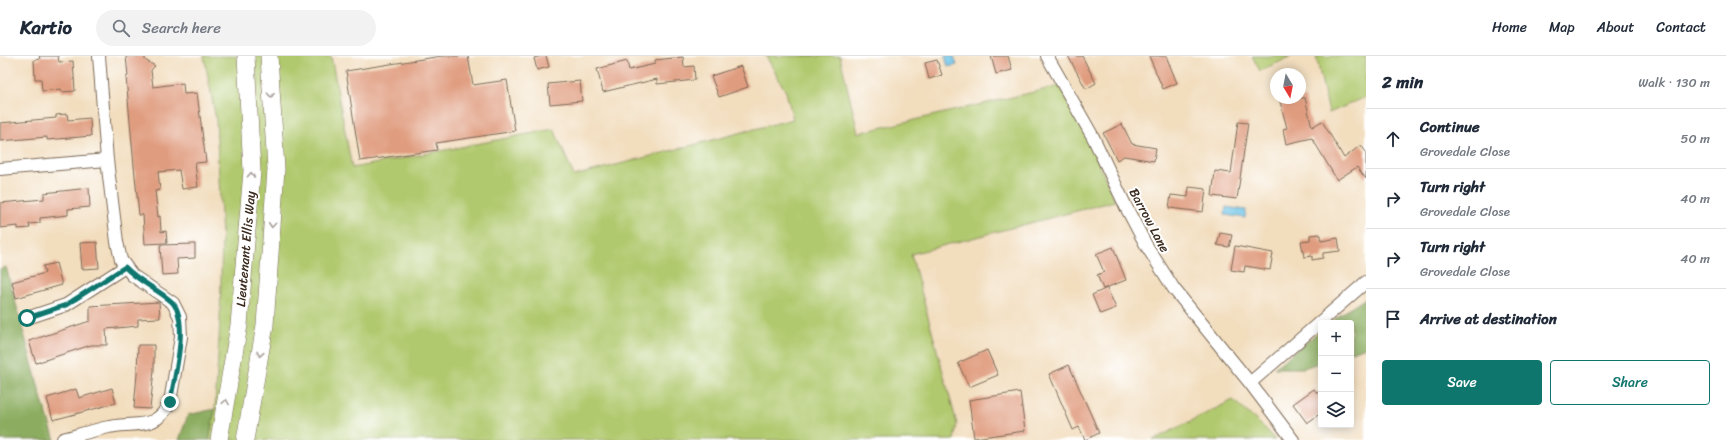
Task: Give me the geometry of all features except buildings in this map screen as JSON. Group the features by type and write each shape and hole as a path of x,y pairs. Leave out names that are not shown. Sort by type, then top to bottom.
{"main road":[{"name":"Lieutenant Ellis Way","path":"219,440 239,325 252,171 246,56"},
{"name":"Lieutenant Ellis Way","path":"245,440 265,325 276,169 269,56"}],"street":[{"path":"63,439 109,427 147,424 161,417 166,411 170,402 181,337 180,317 173,303 163,295 141,282 125,267 121,260 117,242 107,160 98,56"},
{"name":"Barrow Lane","path":"1047,56 1093,137 1126,207 1146,245 1174,289 1250,383 1293,440"},
{"path":"0,169 107,160"},
{"path":"27,318 66,305 125,267"},
{"path":"1250,383 1366,282"}],"green space":[{"path":"204,56 331,56 352,168 554,129 574,176 793,119 786,92 766,56 840,56 858,133 1060,86 1087,136 1115,201 911,254 957,424 954,440 209,440 215,409 220,320 222,237 216,120"},
{"path":"1252,56 1292,56 1260,71"},
{"path":"1316,56 1366,56 1366,97 1329,113"},
{"path":"6,267 42,400 55,440 0,440 0,269"},
{"path":"1366,298 1366,347 1354,351 1354,320 1334,320"},
{"path":"1318,332 1318,363 1304,368 1274,368"},
{"path":"1233,400 1268,431 1275,440 1153,440"},
{"path":"215,409 209,440 179,440 188,415"}],"water":[{"path":"945,56 954,56 957,65 948,67"},
{"path":"1226,207 1246,210 1245,218 1225,215"}],"route":[{"path":"27,318 57,309 74,301 125,267 141,282 163,295 173,303 180,317 181,337 170,402"}]}
